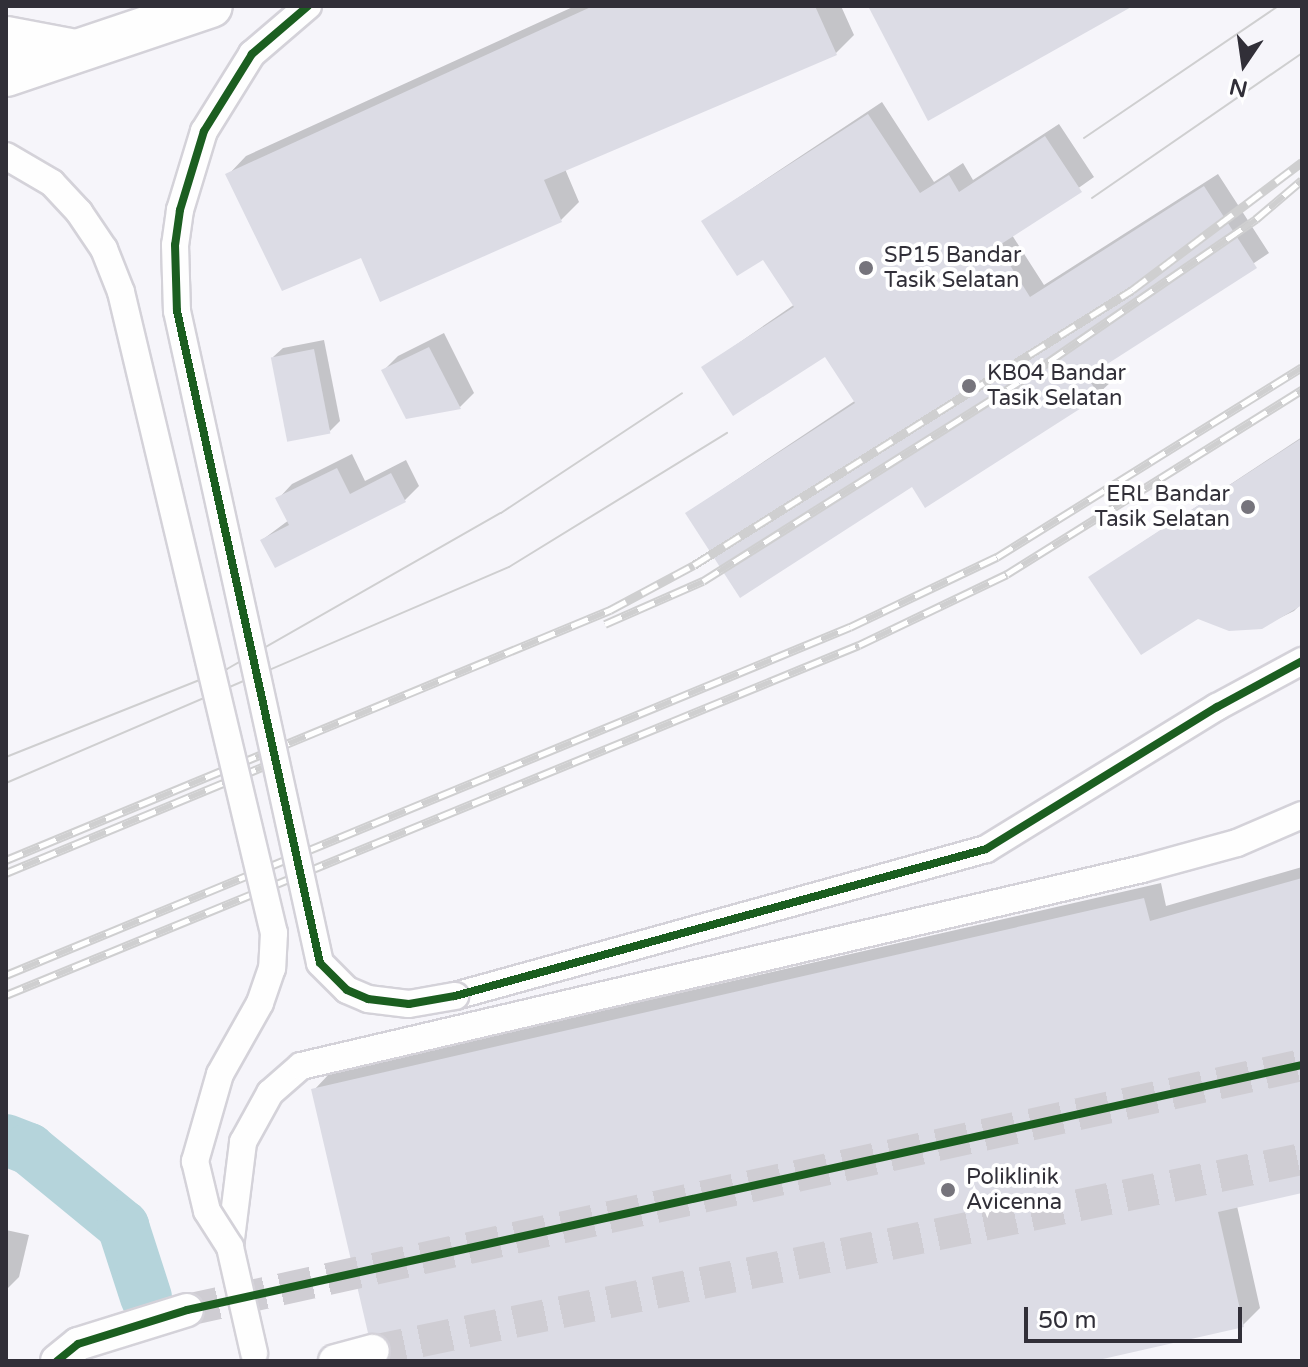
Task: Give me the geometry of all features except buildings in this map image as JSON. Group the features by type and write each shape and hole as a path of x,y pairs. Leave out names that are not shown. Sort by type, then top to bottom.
{"highway":[{"path":"15,53 77,51 211,6"}],"street":[{"path":"308,6 252,54 204,131 179,222 177,311 320,963 347,990 368,999 409,1004 455,996 986,849 1217,707 1302,661"},
{"path":"6,156 52,183 79,212 104,249 121,292 274,933 272,968 260,1003 220,1074 195,1161 207,1211 230,1247 259,1361"},
{"path":"230,1247 243,1142 270,1093 301,1066 607,998 1142,869 1237,843 1302,815"},
{"path":"455,996 607,998"},
{"path":"248,1297 259,1361"},
{"path":"57,1361 78,1344 187,1310"},
{"path":"335,1361 373,1351"}],"waterway":[{"path":"6,1140 29,1149 123,1226 146,1297"}],"tunnel":[{"path":"187,1310 1302,1065"},
{"path":"373,1351 1302,1159"}],"tram line":[{"path":"1084,138 1278,6"},
{"path":"1092,198 1302,53"},
{"path":"6,757 227,669 501,513 682,393"},
{"path":"6,783 509,567 727,433"}],"railway":[{"path":"6,860 610,610 694,565 1132,290 1302,162"},
{"path":"605,624 703,581 1019,382 1256,219 1302,180"},
{"path":"6,975 850,627 997,557 1302,367"},
{"path":"6,995 859,645 1007,574 1302,390"},
{"path":"6,873 284,758"}],"cycle path":[{"path":"308,6 252,54 204,131 180,210 175,245 177,311 320,963 347,990 368,999 409,1004 455,996 986,849 1217,707 1302,661"},
{"path":"57,1361 78,1344 187,1310 1302,1065"}],"place":[{"name":"SP15 Bandar Tasik Selatan","path":"866,268"},
{"name":"KB04 Bandar Tasik Selatan","path":"969,386"},
{"name":"ERL Bandar Tasik Selatan","path":"1248,507"},
{"name":"Poliklinik Avicenna","path":"948,1190"}]}
